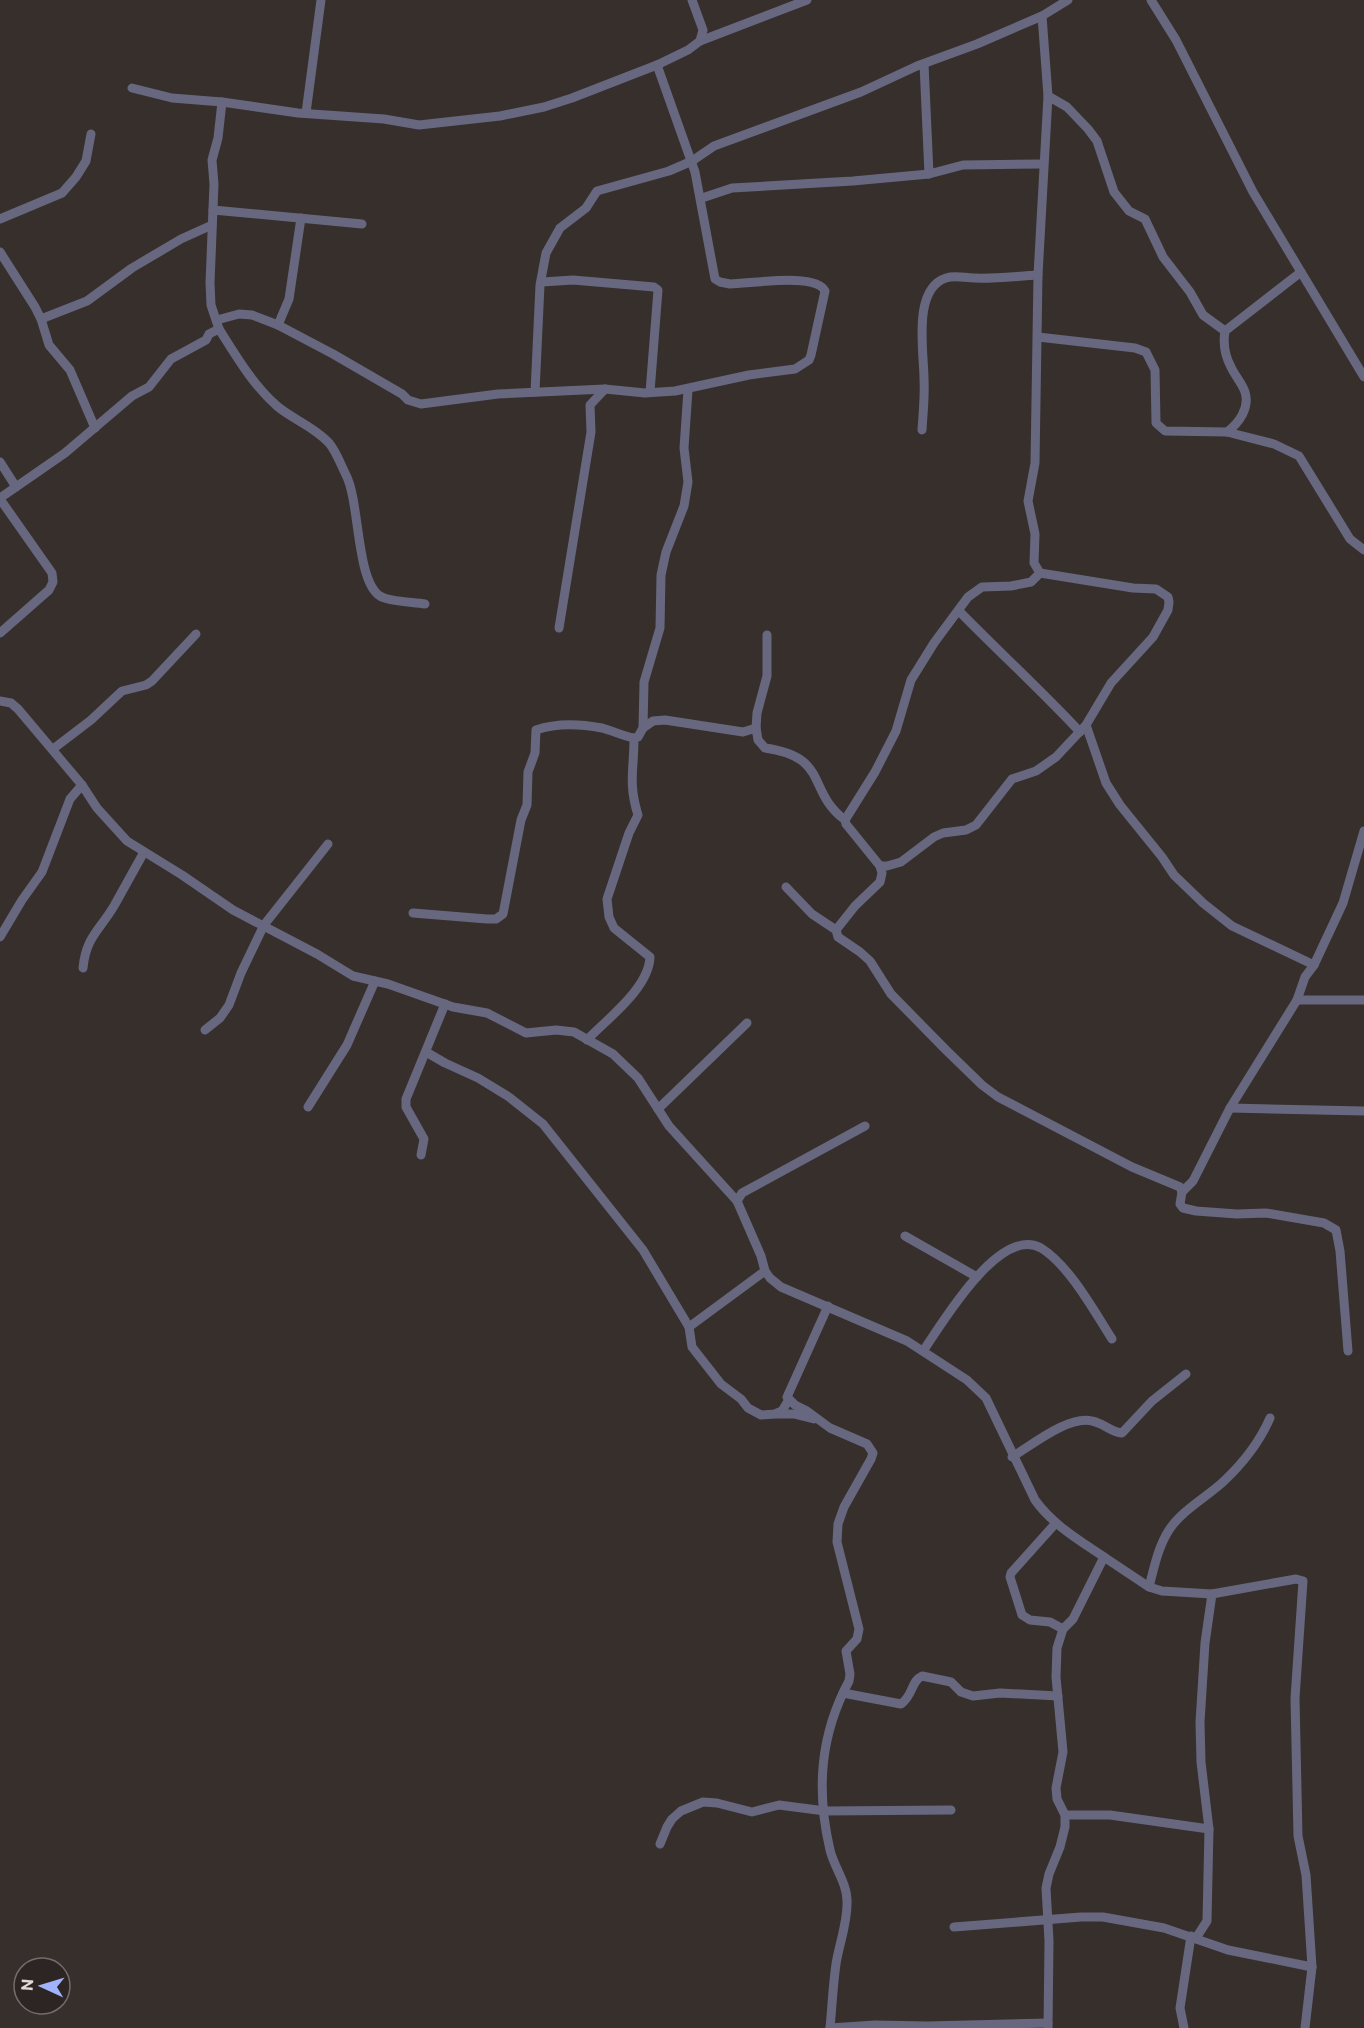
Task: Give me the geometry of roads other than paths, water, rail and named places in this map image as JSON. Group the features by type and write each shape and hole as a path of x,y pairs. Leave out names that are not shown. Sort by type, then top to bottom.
{"street":[{"path":"306,113 321,0"},
{"path":"692,0 703,30 700,40"},
{"path":"132,88 172,98 306,113 384,118 429,125 500,116 544,107 572,98 657,65 688,50 700,40 807,0"},
{"path":"534,392 546,253 560,228 586,208 597,191 669,171 692,161 714,146 861,92 924,63 977,44 1042,16 1068,0"},
{"path":"1151,0 1176,40 1253,192 1364,377"},
{"path":"880,866 887,867 901,862 934,837 943,833 966,830 976,825 1012,779 1036,771 1056,757 1083,728 1111,683 1160,628 1168,610 1168,597 1156,589 1132,588 1040,573 1034,563 1035,534 1028,501 1035,463 1038,275 1048,96 1042,16"},
{"path":"924,63 929,174"},
{"path":"0,633 49,590 53,578 52,573 0,499 65,453 132,396 149,387 171,359 206,340 218,325 239,314 252,315 278,325 333,354 415,403 534,392 605,389 650,392 688,390 712,382 795,369 801,366 811,355 825,297 823,286 803,281 744,284 720,282 716,279 702,198 692,161 657,65"},
{"path":"1048,96 1067,107 1088,129 1096,141 1114,192 1130,211 1145,219 1163,257 1190,292 1203,315 1225,331"},
{"path":"222,102 218,138 212,160 214,184 210,297 218,325 258,387 277,406 329,443 348,478 358,522 361,554 370,583 378,595 425,604"},
{"path":"0,219 62,193 86,161 92,134"},
{"path":"702,198 732,188 929,174 963,165 1043,164"},
{"path":"213,210 362,224"},
{"path":"278,325 289,299 301,218"},
{"path":"41,319 87,301 132,268 181,239 212,225"},
{"path":"0,252 41,319 49,345 70,370 95,428"},
{"path":"1227,432 1240,419 1246,399 1223,343 1225,331 1301,272"},
{"path":"922,430 923,318 926,298 934,285 952,277 1038,275"},
{"path":"542,282 545,280 573,280 654,287 658,290 650,392"},
{"path":"1038,337 1143,351 1149,354 1155,370 1156,423 1159,427 1165,431 1178,433 1227,432 1274,444 1299,456 1350,539 1364,550"},
{"path":"559,628 591,432 590,405 605,389"},
{"path":"643,728 644,682 660,628 661,575 666,552 684,506 688,482 684,448 688,390"},
{"path":"0,462 16,487"},
{"path":"845,820 875,772 896,731 910,680 968,597 982,588 1031,582 1040,573"},
{"path":"959,610 1001,655 1083,728 1106,783 1120,805 1174,875 1203,903 1232,926 1314,964"},
{"path":"53,749 91,720 122,691 146,685 152,681 196,634"},
{"path":"767,635 767,676 757,713 758,740 765,748 790,753 805,762 811,769 827,802 835,813 845,820 880,866 882,873 880,882 855,906 836,930"},
{"path":"0,701 11,703 18,709 82,785 97,808 127,841 233,910 317,954 346,973 395,986 445,1004 487,1013 526,1033 574,1032 613,1054 638,1078 669,1126 736,1201 770,1278 781,1287 872,1325 956,1371 981,1393 1035,1500 1055,1524 1149,1587 1162,1591 1212,1594 1296,1579 1303,1581 1295,1698 1298,1836 1306,1875 1312,1967 1305,2028"},
{"path":"413,913 487,919 496,919 502,914 520,820 527,805 528,772 535,753 536,730 548,726 564,725 602,728 634,738 638,737 643,728 653,721 665,720 743,732 756,728"},
{"path":"587,1040 630,998 650,964 650,957 614,928 609,917 607,899 629,833 638,815 632,798 631,782 634,738"},
{"path":"0,937 42,872 70,799 82,785"},
{"path":"1348,1351 1340,1251 1336,1230 1324,1222 1266,1214 1187,1210 1180,1204 1182,1192 1193,1181 1230,1108 1297,1000 1305,977 1314,964 1342,903 1364,831"},
{"path":"205,1030 220,1018 229,1005 241,973 264,925 328,844"},
{"path":"83,968 84,952 88,941 113,907 144,852"},
{"path":"786,887 812,914 836,930 838,937 870,961 891,994 982,1085 1014,1106 1132,1167 1180,1187 1182,1192"},
{"path":"308,1107 347,1045 375,981"},
{"path":"1297,1000 1364,1000"},
{"path":"421,1155 424,1139 406,1107 406,1099 445,1004"},
{"path":"658,1109 747,1023"},
{"path":"426,1052 478,1078 509,1097 543,1124 643,1250 689,1327 692,1347 721,1384 741,1399 748,1408 761,1415 794,1414 820,1421"},
{"path":"1230,1108 1364,1111"},
{"path":"736,1201 742,1193 865,1126"},
{"path":"905,1236 977,1277"},
{"path":"922,1351 960,1298 998,1256 1007,1250 1029,1245 1040,1248 1074,1281 1112,1339"},
{"path":"689,1327 765,1271"},
{"path":"775,1414 782,1411 788,1401 789,1391 828,1306"},
{"path":"1012,1457 1050,1434 1080,1420 1094,1421 1122,1433 1152,1401 1186,1374"},
{"path":"788,1401 830,1428 867,1444 873,1453 872,1459 844,1507 838,1524 837,1542 859,1629 857,1639 846,1651 850,1674 823,1752 822,1786 831,1852 847,1899 836,1965 830,2028 875,2025 1048,2025 1046,1888 1065,1827 1065,1815 1057,1799 1056,1788 1063,1752 1057,1648 1063,1629 1073,1620 1104,1557"},
{"path":"1149,1587 1158,1555 1170,1529 1181,1516 1224,1481 1237,1467 1263,1434 1270,1418"},
{"path":"1055,1524 1030,1554 1013,1569 1010,1577 1024,1618 1050,1622 1063,1629"},
{"path":"1184,2028 1180,2008 1194,1937 1207,1922 1209,1829 1200,1722 1204,1643 1212,1594"},
{"path":"843,1693 901,1704 908,1699 916,1680 922,1676 951,1682 961,1692 973,1696 1000,1693 1058,1696"},
{"path":"660,1844 667,1827 681,1811 703,1802 717,1803 752,1812 779,1805 825,1812 951,1810"},
{"path":"1065,1815 1110,1815 1209,1829"},
{"path":"954,1927 1103,1917 1164,1928 1228,1950 1312,1967"}]}
